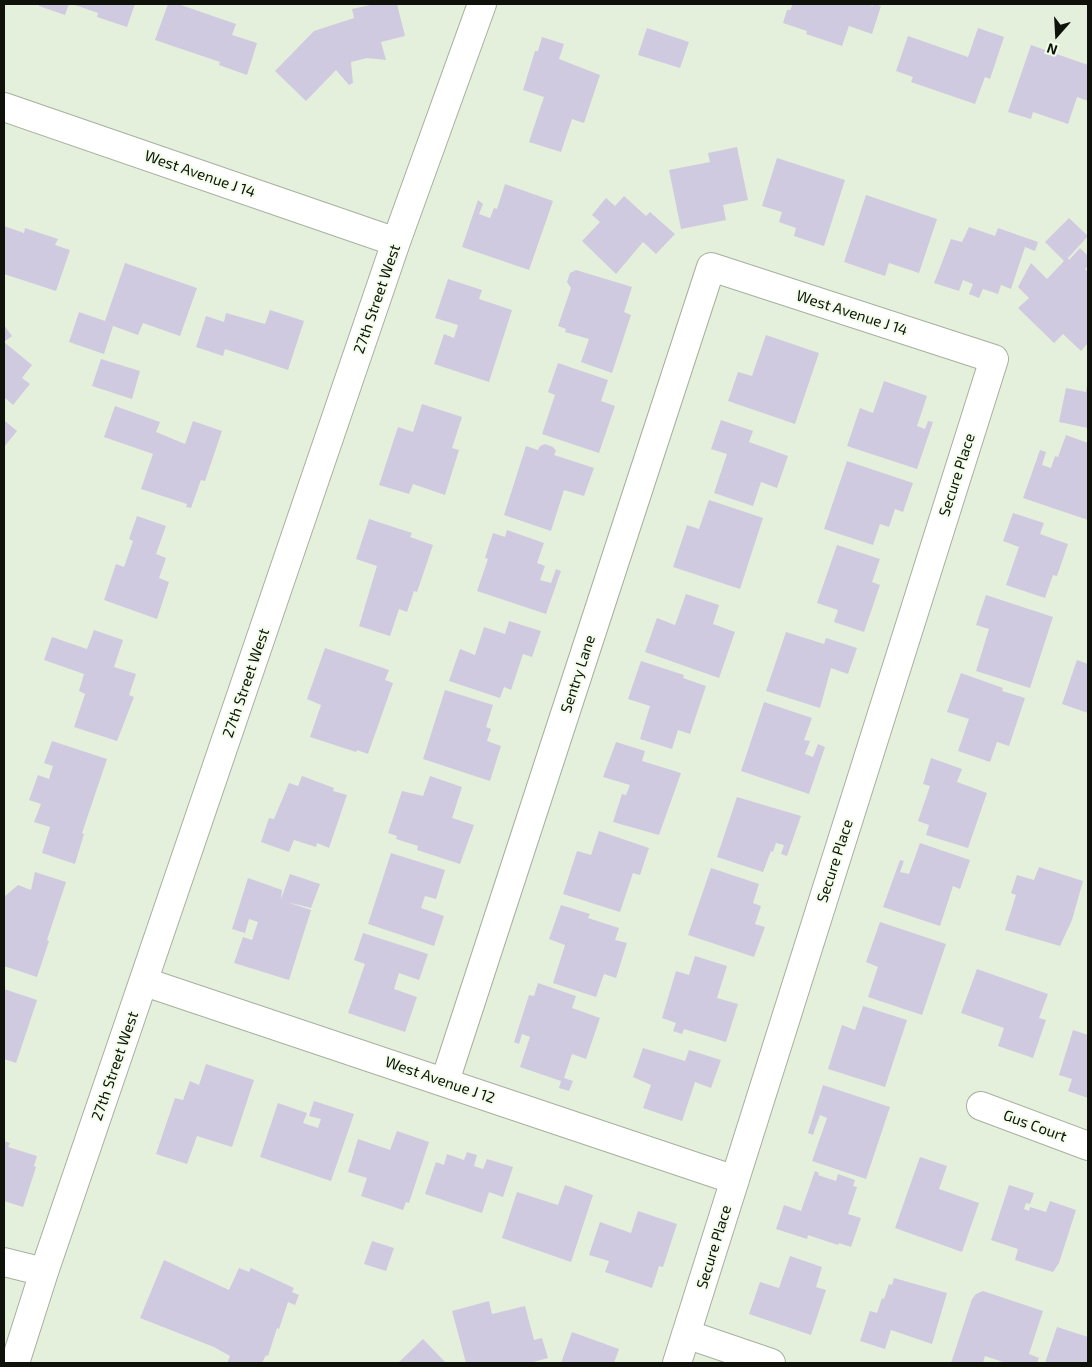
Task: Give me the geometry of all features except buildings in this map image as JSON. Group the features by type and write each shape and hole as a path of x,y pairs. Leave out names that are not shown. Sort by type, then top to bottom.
{"street":[{"name":"27th Street West","path":"15,1363 44,1272 145,982 396,242 482,4"},
{"name":"West Avenue J 14","path":"4,107 396,242"},
{"name":"West Avenue J 14","path":"711,267 994,359"},
{"name":"Sentry Lane","path":"445,1081 711,267"},
{"name":"Secure Place","path":"677,1363 994,359"},
{"name":"West Avenue J 12","path":"145,982 445,1081 735,1180"},
{"name":"Gus Court","path":"981,1106 1088,1146"},
{"path":"4,1262 44,1272"},
{"path":"686,1334 771,1363"}]}
